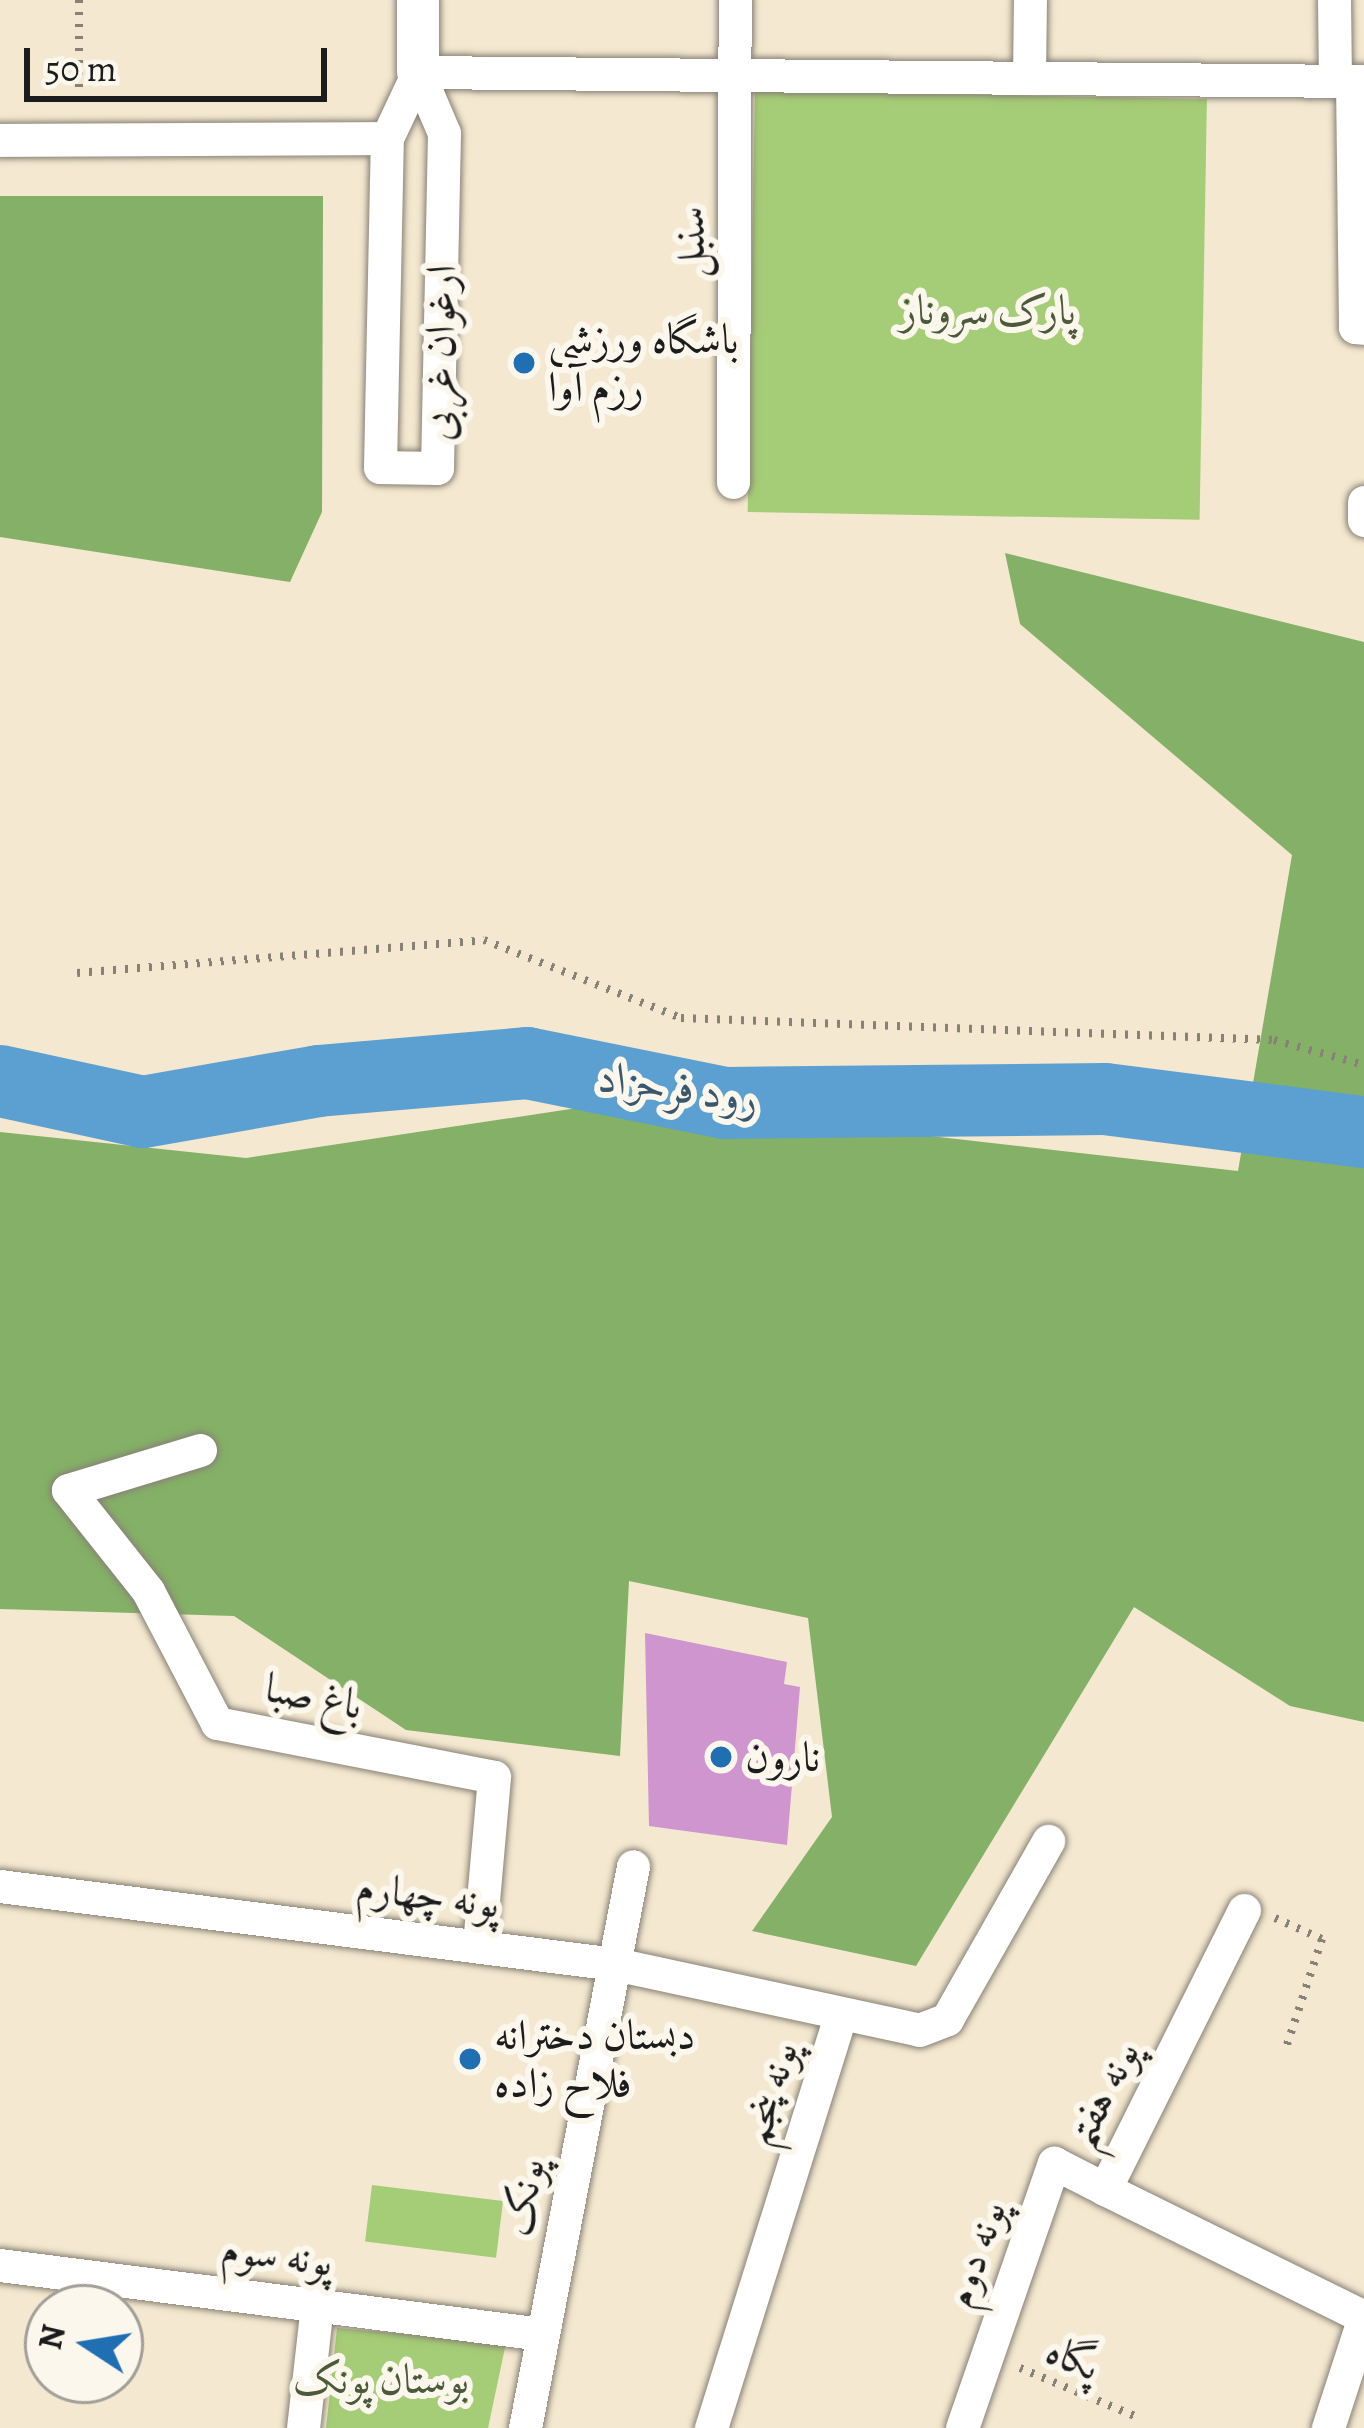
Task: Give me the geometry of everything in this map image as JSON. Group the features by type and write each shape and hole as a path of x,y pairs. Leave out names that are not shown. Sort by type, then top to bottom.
{"street":[{"name":"ارغوان غربی","path":"418,0 418,72 444,134 437,468 380,467 387,138 418,72"},
{"name":"سنبل","path":"733,482 735,0"},
{"path":"1029,78 1030,0"},
{"path":"1334,0 1350,81 1355,327 1364,328"},
{"path":"418,72 1350,81"},
{"path":"0,140 387,138"},
{"path":"1364,502 1364,520"},
{"name":"باغ صبا","path":"200,1450 68,1490 148,1591 217,1723 494,1777 479,1946"},
{"name":"پونه پنجم","path":"711,2428 840,2018 919,2030 947,2019 1048,1841"},
{"name":"پونک","path":"526,2428 633,1866"},
{"name":"پونه چهارم","path":"0,1886 615,1964 840,2018"},
{"name":"پونه هفتم","path":"1244,1910 1105,2189 1364,2317"},
{"name":"پونه دوم","path":"962,2428 1054,2163 1105,2189"},
{"name":"پونه سوم","path":"0,2265 542,2334"},
{"path":"303,2428 317,2306"},
{"path":"1328,2428 1364,2317"}],"path":[{"path":"79,0 79,140"},
{"path":"77,973 484,940 681,1018 1274,1040 1364,1065"},
{"path":"1244,1910 1322,1940 1285,2051"},
{"name":"پگاه","path":"988,2355 1135,2416"}],"green space":[{"name":"پارک سروناز","path":"755,91 1207,99 1200,520 748,512"},
{"path":"0,196 323,196 322,512 290,582 0,537"},
{"path":"1005,553 1364,642 1364,1722 1290,1706 1134,1607 916,1966 752,1931 832,1817 808,1618 629,1581 620,1756 406,1730 234,1616 0,1609 0,1132 246,1158 623,1101 1238,1171 1292,855 1020,624"},
{"path":"372,2185 503,2201 496,2258 365,2242"},
{"name":"بوستان پونک","path":"337,2328 506,2343 488,2428 326,2428"}],"building":[{"name":"نارون","path":"645,1633 787,1662 784,1684 800,1687 787,1845 649,1826"}],"waterway":[{"name":"رود فرحزاد","path":"0,1081 143,1112 318,1081 527,1063 725,1103 1105,1099 1364,1132"}],"place":[{"name":"باشگاه ورزشی رزم آوا","path":"524,363"},
{"name":"نارون","path":"721,1757"},
{"name":"دبستان دخترانه فلاح زاده","path":"470,2059"}]}
